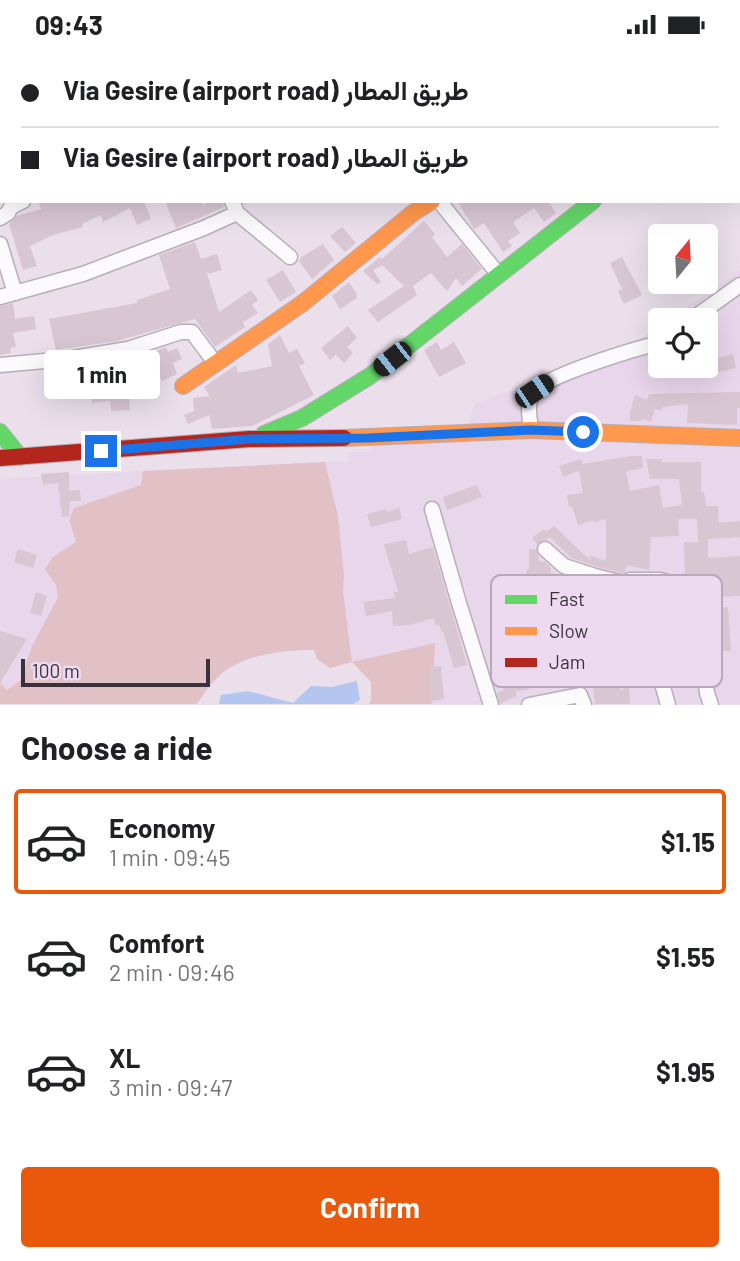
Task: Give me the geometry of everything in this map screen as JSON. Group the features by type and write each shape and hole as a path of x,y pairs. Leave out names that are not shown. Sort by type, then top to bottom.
{"street":[{"path":"0,218 19,203"},
{"path":"183,386 303,303 429,203"},
{"path":"441,203 499,275"},
{"path":"249,439 302,418 370,376 590,203"},
{"path":"0,297 83,274 204,228 234,207 290,257"},
{"path":"0,244 15,293"},
{"path":"708,308 740,285"},
{"path":"0,365 67,359 128,349 181,332 192,332 216,364"},
{"path":"531,430 528,404 534,391 549,380 648,346"},
{"path":"0,458 249,439 381,437 531,430 740,438"},
{"path":"0,432 20,457"},
{"path":"432,509 458,603 491,705"},
{"path":"545,549 564,566 592,575"},
{"path":"662,687 668,705"},
{"path":"705,687 711,705"},
{"path":"529,705 580,695 584,705"}],"shaded area":[{"path":"740,271 740,704 432,704 434,643 352,662 343,591 338,516 325,462 348,462 349,452 372,452 369,428 469,424 474,404 624,350 648,334 648,378 718,378 718,308 686,308 706,294 718,294 718,286"},
{"path":"325,462 338,516 343,591 352,662 330,668 317,659 314,650 278,652 252,658 220,675 197,704 0,704 0,683 7,690 20,681 32,646 58,597 56,585 45,569 53,557 76,542 69,520 74,508 141,485 143,471"},
{"path":"143,471 141,485 74,508 69,520 76,542 53,557 58,597 32,646 20,682 7,691 0,683 0,479"},
{"path":"435,643 432,704 369,704 371,682 352,662"}],"water":[{"path":"357,681 360,700 353,704 219,704 221,695 248,691 293,703 311,686 331,687"}],"building":[{"path":"39,203 145,203 151,219 137,225 130,208 103,222 101,215 82,224 83,227 53,235 30,246 37,266 23,270 9,224 17,216 41,209"},
{"path":"166,203 223,203 224,207 176,228"},
{"path":"458,203 549,203 556,213 544,222 534,208 513,222 520,233 508,241 512,246 503,252 484,223 474,229"},
{"path":"424,221 435,234 432,237 447,257 462,244 482,269 462,286 456,278 447,291 431,273 413,286 417,295 378,322 368,310 404,286 382,265 373,270 381,282 377,284 363,271 380,257 382,259"},
{"path":"342,227 356,243 345,252 330,236"},
{"path":"195,242 201,259 217,254 222,270 207,274 219,312 251,290 258,300 252,305 258,313 243,322 245,327 215,347 195,319 116,341 56,350 49,319 137,303 137,300 170,289 159,255"},
{"path":"323,244 334,260 312,279 299,261"},
{"path":"622,257 642,295 624,304 618,291 622,289 610,263"},
{"path":"283,270 296,292 280,302 266,280"},
{"path":"349,282 357,298 340,309 332,296"},
{"path":"13,303 15,319 34,316 36,329 13,333 16,347 10,348 11,353 0,355 0,306"},
{"path":"348,326 357,338 347,347 353,353 344,363 336,355 330,360 321,348"},
{"path":"280,335 289,353 297,349 305,363 299,366 314,395 252,426 212,429 209,415 188,424 184,415 194,411 193,398 210,396 204,387 236,365 238,373 272,366 268,344"},
{"path":"437,342 441,350 454,342 466,363 439,377 424,350"},
{"path":"166,347 168,352 177,348 182,359 173,363 177,374 162,381 150,354"},
{"path":"733,354 736,368 718,372 718,358"},
{"path":"127,361 130,410 111,411 110,401 92,403 88,365"},
{"path":"740,392 737,425 687,423 688,404 662,407 661,411 655,409 651,421 630,421 635,395 647,400 649,394"},
{"path":"642,456 643,468 626,471 630,491 659,485 663,508 682,505 679,479 650,479 646,459 662,459 662,462 701,462 701,492 704,492 706,506 718,506 719,523 740,521 740,537 708,539 708,558 740,556 740,596 722,597 722,575 685,575 684,542 698,542 697,519 678,519 679,536 651,537 649,570 627,565 622,573 571,558 550,537 537,544 532,538 544,529 546,532 554,526 591,561 589,555 606,561 606,519 578,525 572,506 569,507 567,495 583,493 579,471 563,477 559,466 581,459 583,464"},
{"path":"69,472 69,491 80,490 81,501 70,501 69,516 62,517 58,483 43,485 41,474"},
{"path":"477,485 482,497 447,510 443,497"},
{"path":"399,508 402,519 371,527 367,514"},
{"path":"406,540 409,554 433,547 467,665 454,668 443,631 439,625 436,626 433,618 410,625 393,626 392,611 366,616 363,602 395,598 394,592 398,592 384,544"},
{"path":"18,549 37,555 33,568 14,562"},
{"path":"529,549 536,549 539,561 545,562 555,575 526,575 529,569"},
{"path":"36,592 47,596 41,616 30,613"},
{"path":"722,607 728,607 731,651 722,651"},
{"path":"0,631 27,639 0,683"},
{"path":"441,666 444,699 430,701 430,667"},
{"path":"502,687 528,687 528,690 515,691 517,696 500,704 497,693 504,690"},
{"path":"594,687 622,687 619,692 629,687 630,704 595,704"}],"traffic: fast":[{"path":"264,434 302,418 370,376 590,203"},
{"path":"0,432 20,457"}],"traffic: slow":[{"path":"183,386 303,303 429,203"},
{"path":"344,438 531,430 740,438"}],"traffic: jam":[{"path":"0,458 249,439 344,438"}],"route":[{"path":"101,451 249,439 368,438 531,430 583,432"}]}
